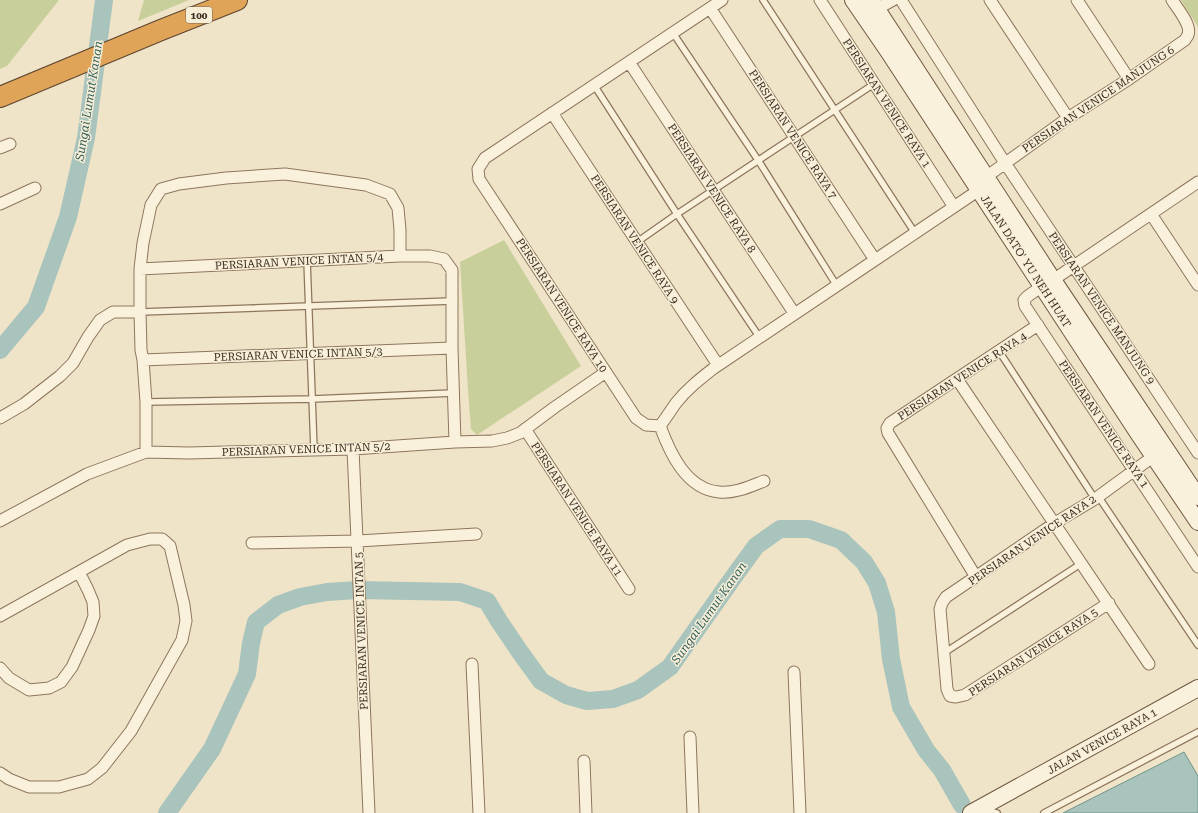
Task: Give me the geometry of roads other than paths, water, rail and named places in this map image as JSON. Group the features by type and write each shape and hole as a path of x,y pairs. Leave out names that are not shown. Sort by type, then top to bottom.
{"highway":[{"name":"100","path":"0,97 237,0"}],"main road":[{"name":"JALAN DATO' YU NEH HUAT","path":"853,0 930,103"},
{"name":"JALAN DATO' YU NEH HUAT","path":"874,4 930,103 1159,452 1198,522"},
{"name":"JALAN DATO' YU NEH HUAT","path":"982,183 1024,257 1051,286 1051,291 1059,312 1159,452 1198,497"},
{"name":"JALAN VENICE RAYA 1","path":"976,810 1198,688"}],"street":[{"path":"552,113 722,0"},
{"name":"PERSIARAN VENICE RAYA 1","path":"820,0 954,207"},
{"path":"874,4 893,0"},
{"name":"PERSIARAN VENICE MANJUNG 9","path":"901,0 1006,163 1198,453"},
{"path":"990,0 1068,118"},
{"path":"1077,0 1129,79"},
{"name":"PERSIARAN VENICE MANJUNG 6","path":"660,426 675,404 696,381 954,207 1006,163 1068,118 1129,79 1184,40 1189,33 1185,19 1172,0"},
{"name":"PERSIARAN VENICE RAYA 7","path":"710,8 875,260"},
{"name":"PERSIARAN VENICE RAYA 8","path":"629,62 794,314"},
{"name":"PERSIARAN VENICE RAYA 10","path":"552,113 485,158 478,169 479,179 636,418 646,426 660,426"},
{"name":"PERSIARAN VENICE RAYA 9","path":"552,113 718,365"},
{"path":"146,452 146,402 141,350 140,269 143,243 151,205 161,189 179,184 226,178 285,174 366,185 390,194 398,208 400,256"},
{"path":"1048,283 1198,182"},
{"path":"0,204 35,188"},
{"path":"1151,214 1198,285"},
{"name":"PERSIARAN VENICE INTAN 5/4","path":"140,269 307,260 430,256 444,259 452,270 452,301"},
{"name":"PERSIARAN VENICE RAYA 1","path":"1048,283 1024,300 1026,306 1198,567"},
{"path":"452,301 455,442"},
{"path":"0,418 24,404 60,376 73,363 100,320 113,312 140,312"},
{"name":"PERSIARAN VENICE RAYA 4","path":"976,577 888,433 887,428 890,423 1038,325"},
{"name":"PERSIARAN VENICE INTAN 5/3","path":"143,360 452,348"},
{"name":"PERSIARAN VENICE INTAN 5/2","path":"0,521 87,474 146,452 189,453 354,449 492,441 507,438 520,433 606,372"},
{"path":"958,379 1056,523 1149,664"},
{"path":"660,426 668,448 678,464 688,476 701,487 719,492 736,491 764,481"},
{"name":"PERSIARAN VENICE RAYA 11","path":"525,429 629,589"},
{"name":"PERSIARAN VENICE INTAN 5","path":"354,449 369,813"},
{"name":"PERSIARAN VENICE RAYA 2","path":"944,653 940,609 946,598 1096,497 1159,452"},
{"path":"252,543 358,541 476,534"},
{"path":"0,616 127,545 150,539 162,539 170,546 186,620 182,640 131,732 102,768 88,779 59,786 29,787 9,779 0,773"},
{"path":"0,668 9,678 29,690 49,688 61,682 72,667 87,636 94,616 93,602 79,572"},
{"name":"PERSIARAN VENICE RAYA 5","path":"944,653 947,689 950,696 956,697 965,695 1109,603"},
{"path":"472,664 479,813"},
{"path":"794,672 800,813"},
{"path":"690,737 693,813"},
{"path":"584,761 586,813"}],"lane":[{"path":"763,0 915,233"},
{"path":"672,32 758,160 837,286"},
{"path":"637,242 874,84"},
{"path":"594,85 677,214 760,338"},
{"path":"307,260 314,450"},
{"path":"140,312 452,301"},
{"path":"999,351 1096,497 1198,645"},
{"path":"146,402 312,399 454,393"},
{"path":"944,653 1082,563"},
{"path":"1044,813 1198,732"},
{"path":"976,810 997,813"}],"water":[{"path":"1184,752 1198,776 1198,813 1063,813"}],"waterway":[{"name":"Sungai Lumut Kanan","path":"0,350 36,307 68,217 86,138 104,0"},
{"name":"Sungai Lumut Kanan","path":"167,813 212,749 227,717 247,674 251,643 256,622 278,605 300,597 327,592 358,590 460,592 487,601 499,621 541,681 566,695 587,701 613,699 638,690 670,667 756,546 780,529 809,529 841,540 864,562 877,583 886,612 891,659 901,707 926,750 942,770 962,805"}]}
